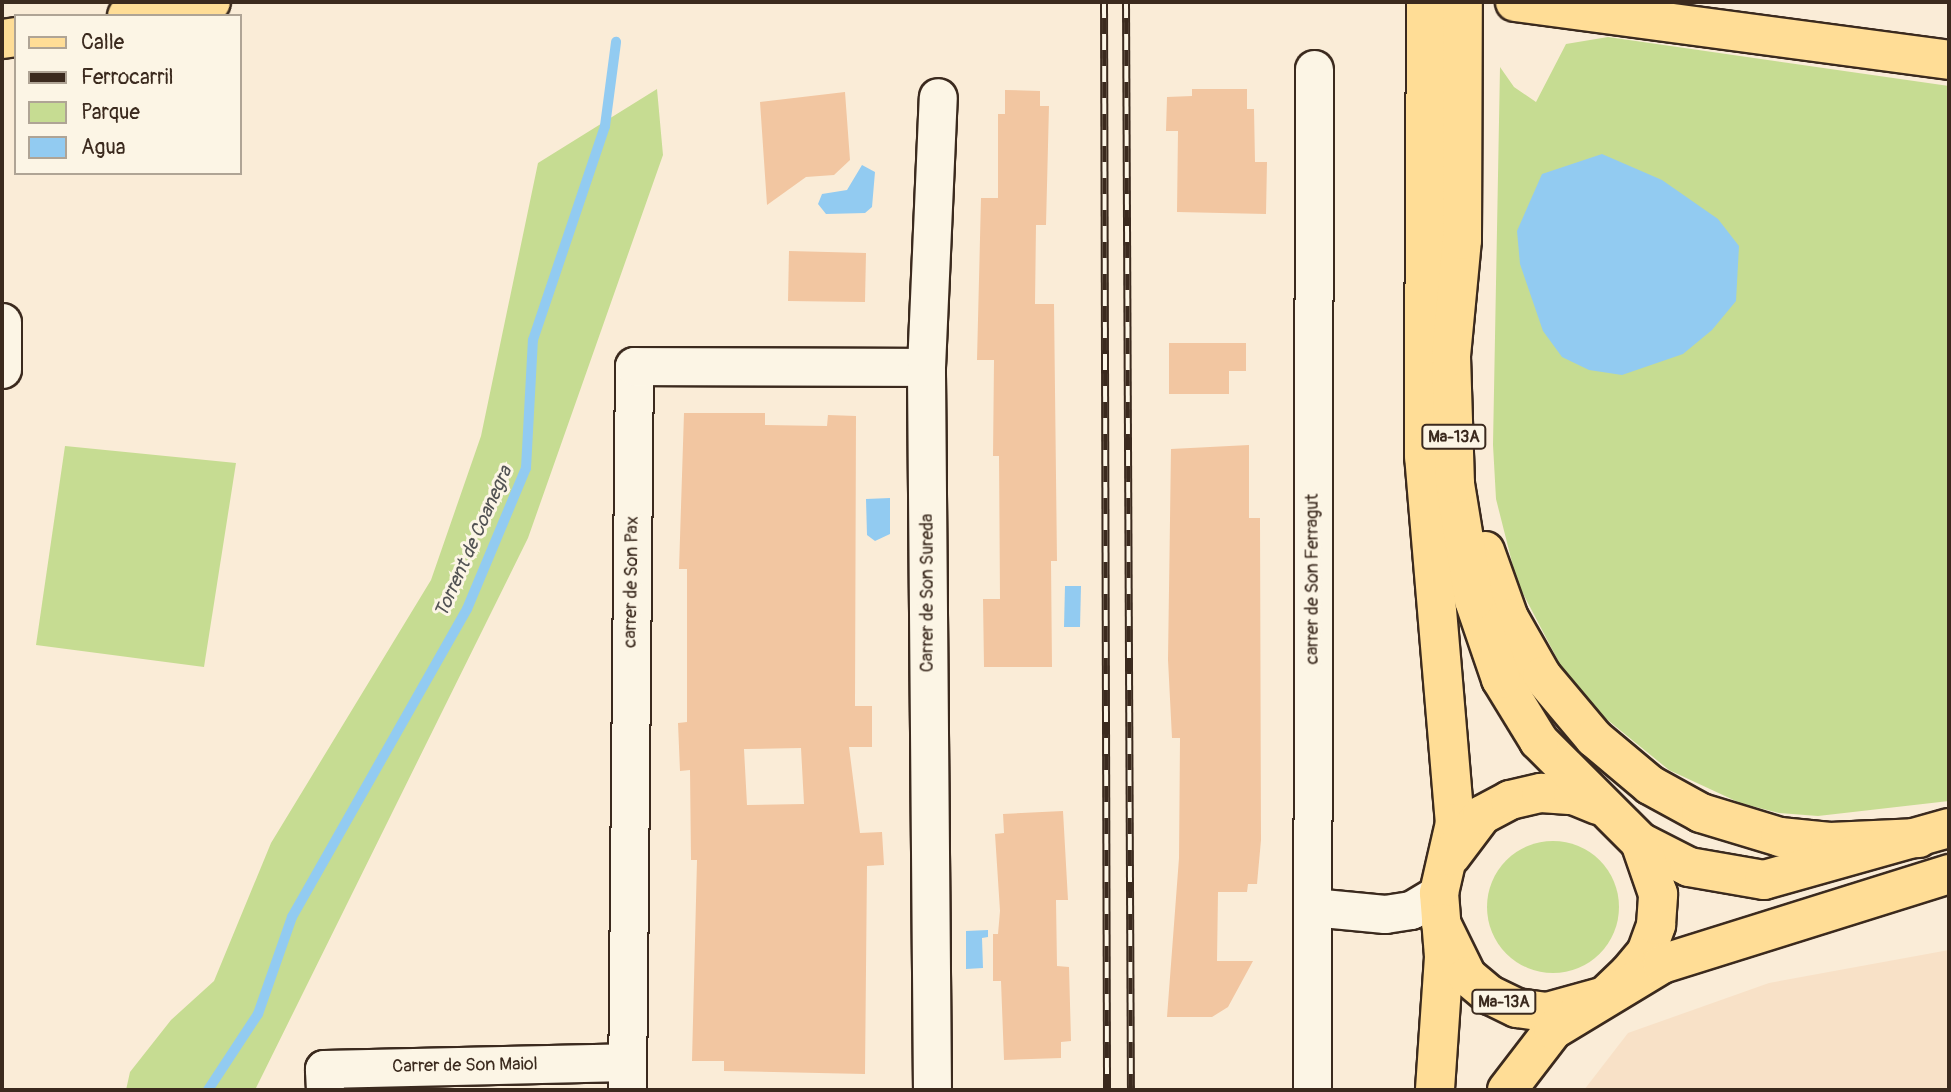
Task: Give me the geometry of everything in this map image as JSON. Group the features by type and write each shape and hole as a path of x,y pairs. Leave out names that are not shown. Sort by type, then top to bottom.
{"main road":[{"path":"139,14 211,2"},
{"path":"1426,2 1425,317 1428,523 1455,823 1442,893 1444,957 1435,1090"},
{"name":"Ma-13A","path":"1463,2 1462,240 1451,356 1455,485 1474,600 1491,656 1527,722 1555,761 1640,842 1658,894 1656,925 1646,953 1605,996 1553,1030 1507,1090"},
{"path":"1531,3 1949,60"},
{"path":"1462,240 1474,480 1485,550 1509,618 1559,698 1640,778 1726,823 1807,841 1934,833"},
{"name":"Ma-13A","path":"1602,807 1573,795 1541,793 1510,800 1482,815 1442,893 1467,976 1508,1004 1547,1012 1605,996"},
{"path":"1640,842 1689,866 1764,880 1934,833"},
{"path":"1605,996 1662,964 1949,874"}],"street":[{"name":"carrer de Son Ferragut","path":"1312,1090 1314,68"},
{"name":"Carrer de Son Sureda","path":"932,1090 926,367 938,97"},
{"name":"carrer de Son Pax","path":"627,1076 634,366 926,367"},
{"path":"1312,907 1385,914 1411,910 1442,893"},
{"name":"Carrer de Son Maiol","path":"325,1090 324,1069 627,1076"}],"shaded area":[{"path":"1949,950 1949,1090 1584,1090 1628,1033 1769,983"}],"green space":[{"path":"1608,37 1949,86 1949,801 1818,816 1779,813 1740,803 1669,770 1599,713 1563,670 1517,582 1496,499 1493,445 1500,67 1514,87 1536,102 1566,44"},
{"path":"657,89 663,155 528,538 255,1090 126,1090 130,1072 171,1020 214,981 271,843 431,580 481,436 538,163"},
{"path":"65,446 236,463 204,667 36,645"},
{"path":"1553,841 1578,846 1599,861 1614,882 1619,907 1614,932 1599,953 1578,968 1553,973 1528,968 1507,953 1492,932 1487,907 1492,882 1507,861 1528,846"}],"water":[{"path":"1602,154 1662,180 1718,219 1739,246 1736,301 1712,330 1683,354 1622,375 1589,370 1562,357 1543,331 1520,264 1517,231 1542,174"},
{"path":"862,165 875,172 872,207 865,213 826,214 818,204 822,194 847,190"},
{"path":"890,498 890,534 875,541 867,535 866,499"},
{"path":"1065,586 1081,586 1080,627 1064,627"},
{"path":"988,930 988,937 982,938 983,968 966,969 966,931"}],"building":[{"path":"1192,89 1247,89 1247,109 1254,109 1255,162 1267,162 1266,214 1177,212 1178,131 1166,131 1167,97 1192,96"},
{"path":"1005,90 1040,91 1040,106 1049,106 1046,225 1036,225 1035,304 1054,304 1057,561 1051,561 1052,667 984,667 983,599 1000,599 999,456 993,456 994,360 977,360 981,198 998,198 998,114 1005,114"},
{"path":"845,92 850,160 834,175 806,177 767,205 760,102"},
{"path":"789,251 866,253 865,302 788,301"},
{"path":"1169,343 1246,343 1246,371 1229,371 1229,394 1169,394"},
{"path":"684,413 765,413 765,425 827,426 828,415 856,416 855,706 872,706 872,747 849,747 860,833 882,832 884,865 867,866 865,1074 724,1071 724,1061 692,1061 697,860 691,860 690,770 680,771 678,723 687,722 687,569 679,569","holes":["801,748 804,804 747,805 744,749"]},
{"path":"1249,445 1249,518 1260,518 1261,840 1257,884 1248,884 1247,892 1218,892 1217,961 1253,961 1228,1007 1212,1017 1167,1017 1179,858 1180,738 1172,738 1168,660 1171,449"},
{"path":"1063,811 1068,900 1056,900 1057,966 1069,967 1071,1041 1061,1042 1061,1058 1004,1060 1001,981 993,981 993,934 998,934 1000,911 995,834 1004,833 1003,814"}],"waterway":[{"name":"Torrent de Coanegra","path":"208,1090 258,1014 292,917 467,609 526,468 533,340 605,126 616,42"}],"railway":[{"path":"1104,2 1107,1090"},
{"path":"1126,2 1131,1090"}]}
